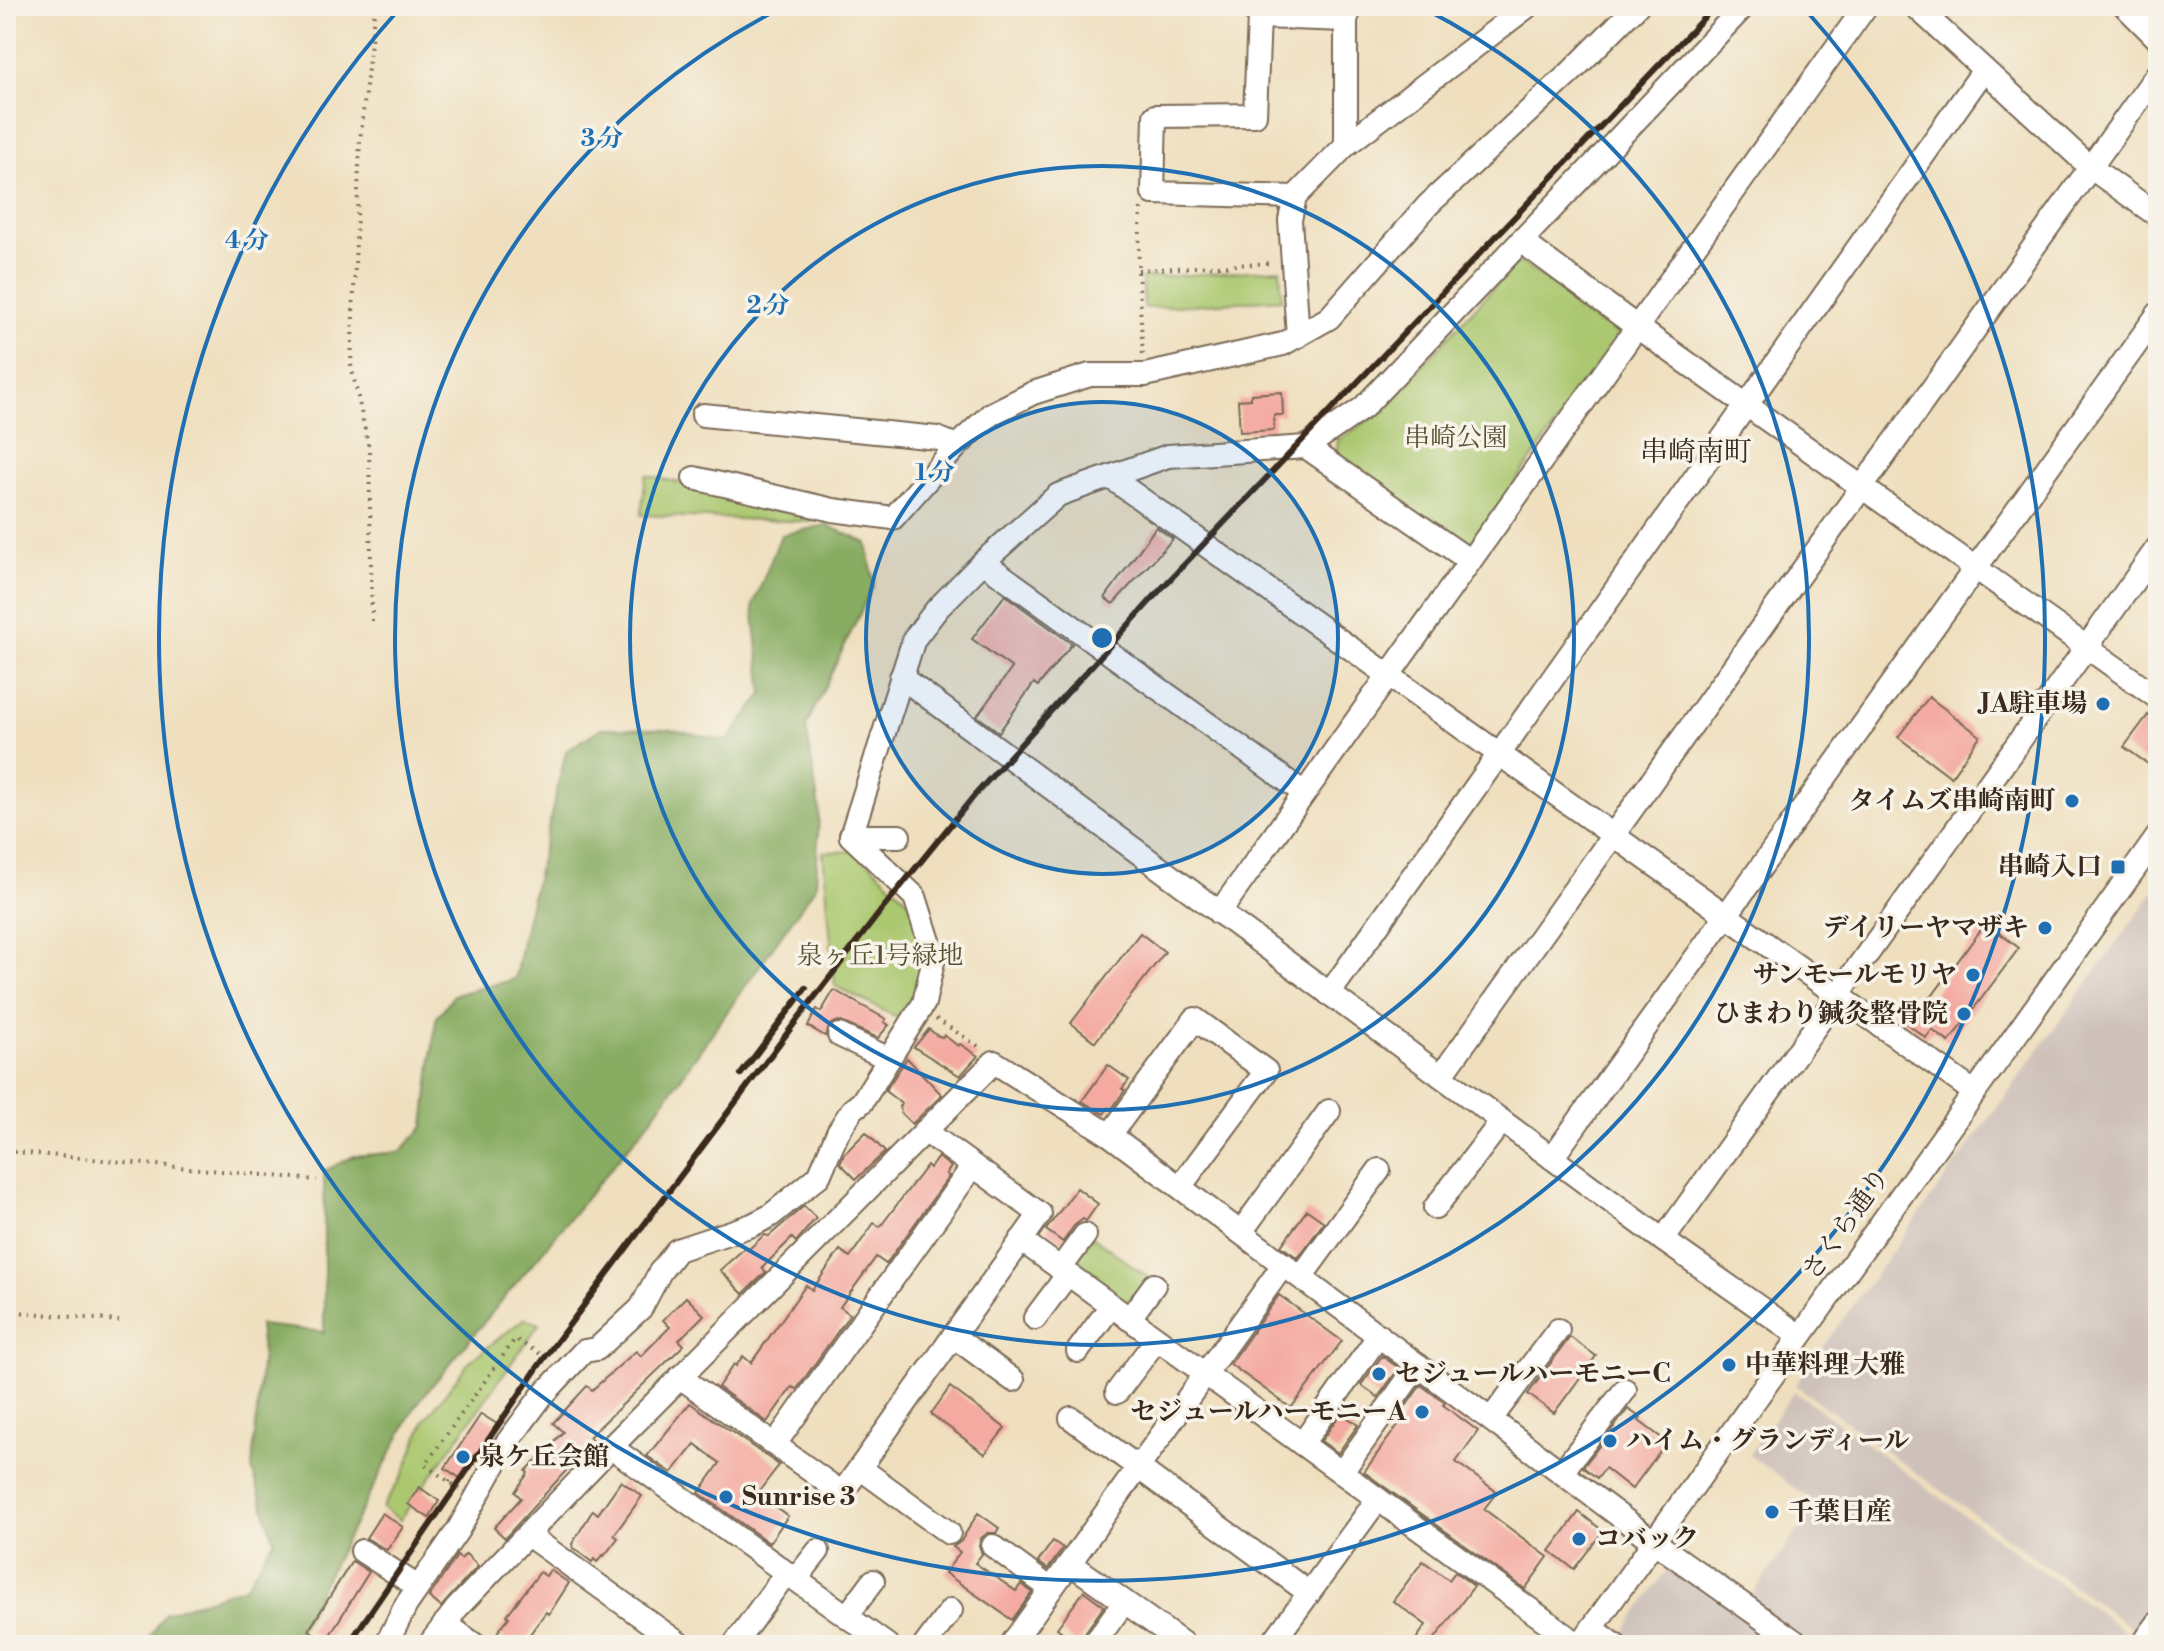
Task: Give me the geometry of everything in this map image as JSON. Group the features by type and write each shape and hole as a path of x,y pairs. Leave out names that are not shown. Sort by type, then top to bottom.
{"street":[{"path":"1298,336 1290,220 1295,197 1346,145 1528,6"},
{"path":"694,478 833,510 893,518 957,446 991,414 1033,393 1090,375 1145,375 1283,344 1329,318 1428,205 1637,6"},
{"path":"851,836 914,639 937,609 983,562 1058,495 1168,456 1306,447 1363,408 1744,6"},
{"path":"1219,913 1866,6"},
{"path":"1915,6 2090,167 2158,216"},
{"path":"2125,6 2158,39"},
{"path":"1295,197 1153,193 1155,116 1255,115 1259,17 1348,13 1346,145"},
{"path":"1329,994 1984,70"},
{"path":"1441,1076 2158,73"},
{"path":"1521,241 2158,698"},
{"path":"1552,1158 2158,314"},
{"path":"703,415 937,438 957,446"},
{"path":"1306,447 1470,561"},
{"path":"1110,477 1974,1092"},
{"path":"1663,1240 2158,547"},
{"path":"983,562 1304,793"},
{"path":"901,677 1663,1240 1800,1336"},
{"path":"851,836 899,836"},
{"path":"386,1645 418,1587 458,1530 506,1444 541,1397 584,1351 597,1349 641,1308 660,1272 677,1250 770,1216 819,1176 838,1132 852,1110 862,1102 921,1009 934,957 915,897 851,836"},
{"name":"さくら通り","path":"1584,1639 2158,836"},
{"path":"1110,1135 1195,1019 1254,1062 1266,1071 1180,1187"},
{"path":"839,1035 889,1059"},
{"path":"429,1645 445,1623 611,1447 994,1062 1110,1135 1653,1541 1800,1645"},
{"path":"1241,1232 1329,1111"},
{"path":"1435,1208 1502,1121"},
{"path":"680,1377 842,1493 1040,1214 925,1131"},
{"path":"775,1444 973,1166"},
{"path":"1011,1645 1205,1374 1379,1170"},
{"path":"1035,1318 1085,1235"},
{"path":"1021,1240 1378,1499 1584,1639 1615,1645"},
{"path":"1078,1351 1154,1285"},
{"path":"1491,1419 1558,1330"},
{"path":"1302,1444 1379,1335"},
{"path":"953,1336 1013,1380"},
{"path":"1117,1392 1157,1339"},
{"path":"1342,1472 1418,1365"},
{"path":"1562,1472 1625,1390"},
{"path":"1071,1418 1309,1593"},
{"path":"611,1447 887,1645"},
{"path":"860,1468 949,1533"},
{"path":"1271,1645 1378,1499"},
{"path":"528,1535 681,1645"},
{"path":"993,1546 1051,1589"},
{"path":"362,1551 418,1587"},
{"path":"734,1645 791,1576 818,1551"},
{"path":"1070,1563 1185,1645"},
{"path":"847,1616 873,1581"},
{"path":"1093,1645 1124,1602"},
{"path":"925,1645 951,1610"},
{"path":"445,1623 475,1645"},
{"path":"2142,1645 2158,1623"}],"path":[{"path":"372,621 369,448 351,365 360,140 375,6"},
{"path":"1145,375 1138,270 1141,207 1153,193"},
{"path":"1138,270 1291,262"},
{"path":"921,1009 992,1055"},
{"path":"6,1151 317,1180"},
{"path":"6,1311 119,1321"},
{"path":"454,1474 449,1482 425,1465 515,1339 527,1346"}],"shaded area":[{"path":"2158,886 2158,1609 2140,1634 1795,1385"},
{"path":"1794,1391 2135,1639 2130,1645 1814,1645 1748,1600 1817,1504 1749,1455"},
{"path":"1672,1563 1789,1645 1615,1645"}],"green space":[{"name":"串崎公園","path":"1522,263 1616,329 1619,337 1473,541 1461,544 1336,455 1338,440 1377,415 1515,264"},
{"path":"1280,269 1282,299 1144,308 1142,278"},
{"path":"646,475 815,515 812,522 641,515"},
{"path":"826,525 867,543 874,584 806,726 819,809 816,886 653,1117 416,1405 291,1645 145,1645 165,1613 245,1587 274,1540 252,1469 262,1353 259,1325 324,1332 324,1171 354,1156 400,1152 424,1127 436,1019 454,995 515,979 566,751 601,728 669,729 727,741 763,694 753,606 781,535"},
{"name":"泉ヶ丘1号緑地","path":"857,851 913,905 929,957 906,1022 835,986 823,852"},
{"path":"1092,1236 1150,1279 1129,1307 1072,1269"},
{"path":"525,1318 539,1324 400,1520 382,1508 403,1475 425,1420 470,1361"}],"building":[{"path":"1282,392 1283,415 1274,415 1274,430 1240,432 1238,400 1251,399 1251,394"},
{"path":"1156,527 1173,539 1113,604 1105,598"},
{"path":"1005,595 1072,644 1038,686 1034,683 999,732 977,716 1012,668 972,639"},
{"path":"1929,697 1980,736 1951,777 1898,737"},
{"path":"2148,715 2158,723 2158,771 2124,747"},
{"name":"サンモールモリヤ","path":"1986,923 2019,948 1949,1042 1932,1030 1926,1038 1902,1020 1916,1001 1924,1007"},
{"path":"1140,933 1165,952 1095,1042 1071,1023"},
{"path":"834,990 886,1019 884,1022 889,1025 878,1038 839,1021 831,1024 825,1036 808,1026 817,1009 821,1012"},
{"path":"929,1029 978,1056 960,1076 914,1047"},
{"path":"907,1058 942,1095 912,1124 901,1113 899,1107 902,1104 885,1091"},
{"path":"1108,1065 1129,1080 1111,1110 1108,1108 1104,1114 1082,1101"},
{"path":"866,1132 885,1152 856,1179 840,1163 844,1154"},
{"path":"938,1157 951,1167 946,1174 949,1176 886,1264 876,1257 840,1307 850,1314 797,1389 792,1387 767,1422 718,1387 743,1356 751,1363 806,1285 812,1290 840,1250 850,1257 874,1223 880,1227 927,1165 930,1168"},
{"path":"1077,1188 1098,1204 1086,1221 1083,1219 1074,1226 1063,1242 1046,1230"},
{"path":"804,1206 816,1218 796,1242 792,1238 762,1268 766,1272 743,1294 720,1270 746,1247 748,1250 764,1235 769,1236"},
{"path":"1307,1210 1324,1222 1298,1258 1281,1246"},
{"path":"1279,1295 1342,1341 1291,1408 1230,1364"},
{"path":"686,1297 704,1315 679,1340 684,1345 589,1437 593,1441 505,1538 494,1528 521,1498 515,1492 528,1473 526,1471 563,1432 553,1423 587,1386 592,1390 636,1351 641,1356 670,1327 663,1320"},
{"path":"1570,1337 1596,1356 1554,1413 1528,1394"},
{"name":"セジュールハーモニーC","path":"1382,1356 1399,1368 1378,1397 1361,1385"},
{"path":"1421,1385 1478,1431 1456,1462 1497,1492 1484,1509 1548,1557 1525,1589 1364,1472 1404,1416 1401,1413"},
{"path":"950,1387 1005,1428 985,1454 931,1414"},
{"path":"690,1403 779,1465 757,1494 788,1516 769,1543 699,1493 720,1463 695,1444 672,1473 647,1456"},
{"path":"1628,1409 1667,1442 1632,1489 1605,1468 1597,1478 1583,1467"},
{"path":"1341,1413 1358,1425 1338,1453 1321,1441"},
{"path":"481,1414 497,1424 460,1478 445,1468"},
{"path":"621,1481 642,1496 614,1535 618,1538 604,1556 592,1562 572,1544 593,1510 598,1514"},
{"path":"419,1487 439,1501 429,1518 408,1504"},
{"path":"1579,1512 1603,1531 1574,1569 1550,1551"},
{"path":"382,1513 403,1527 387,1550 366,1538"},
{"path":"978,1513 999,1528 996,1533 988,1533 981,1538 979,1545 982,1554 975,1563 1016,1591 1021,1584 1032,1592 1012,1620 945,1573 960,1552 953,1547 961,1541"},
{"path":"1053,1541 1063,1548 1048,1569 1038,1562"},
{"path":"466,1554 478,1566 441,1607 429,1597 457,1556 461,1559"},
{"path":"352,1561 369,1572 326,1641 309,1630"},
{"path":"1423,1561 1449,1580 1455,1572 1474,1586 1430,1645 1412,1645 1426,1625 1393,1601"},
{"path":"550,1570 569,1583 549,1614 546,1612 522,1645 514,1645 497,1633 540,1572 546,1576"},
{"path":"1084,1591 1104,1606 1079,1645 1057,1628"}],"railway":[{"path":"348,1645 540,1364 797,1020 974,796 1161,589 1715,6"},
{"path":"741,1074 806,988"}],"place":[{"name":"JA駐車場","path":"2103,704"},
{"name":"タイムズ串崎南町","path":"2072,801"},
{"name":"串崎入口","path":"2118,867"},
{"name":"デイリーヤマザキ","path":"2045,928"},
{"name":"サンモールモリヤ","path":"1973,975"},
{"name":"ひまわり鍼灸整骨院","path":"1964,1014"},
{"name":"中華料理 大雅","path":"1729,1365"},
{"name":"セジュールハーモニーC","path":"1379,1374"},
{"name":"セジュールハーモニーA","path":"1422,1412"},
{"name":"ハイム・グランディール","path":"1610,1441"},
{"name":"泉ケ丘会館","path":"463,1457"},
{"name":"Sunrise 3","path":"726,1497"},
{"name":"千葉日産","path":"1772,1512"},
{"name":"コバック","path":"1579,1539"}],"district":[{"name":"串崎南町","path":"1696,452"}]}
